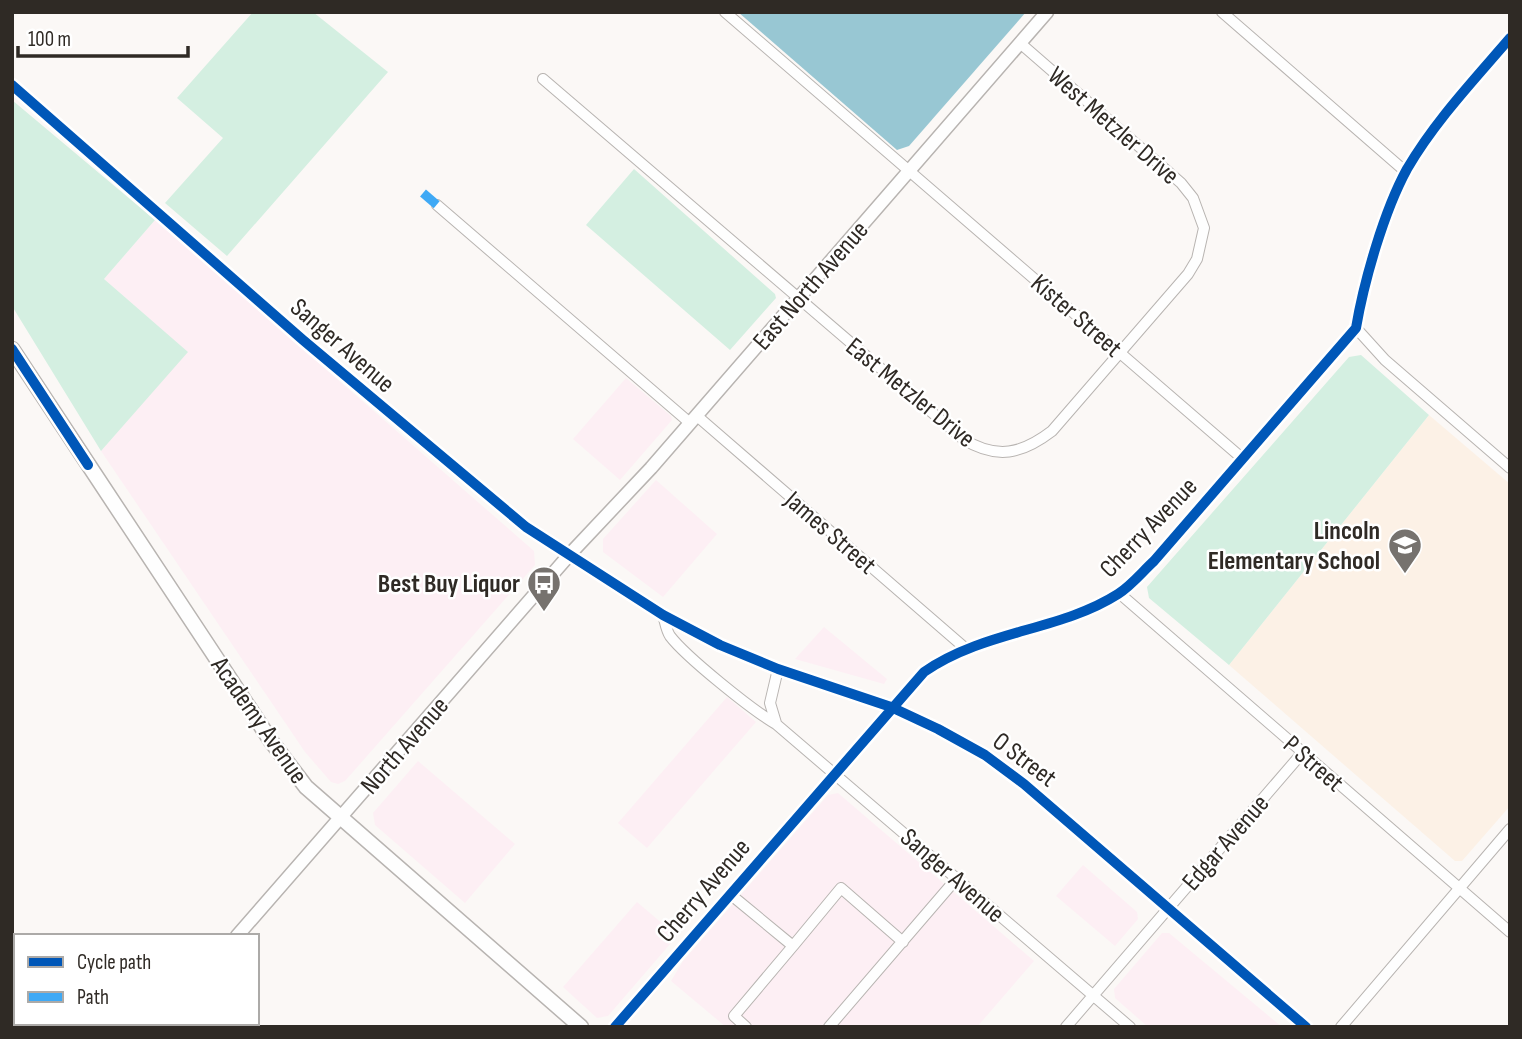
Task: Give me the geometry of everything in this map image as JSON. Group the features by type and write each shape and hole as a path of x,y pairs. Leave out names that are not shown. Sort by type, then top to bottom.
{"main road":[{"name":"Academy Avenue","path":"12,349 286,764 314,797 581,1027"}],"street":[{"name":"Kister Street","path":"725,12 1243,459"},
{"name":"East North Avenue","path":"570,554 694,419 1047,12"},
{"path":"1222,12 1406,172"},
{"name":"Cherry Avenue","path":"615,1027 924,672 965,648 1084,610 1119,593 1154,561 1356,328 1365,287 1406,172 1436,126 1510,38"},
{"name":"West Metzler Drive","path":"1020,43 1181,183 1201,214 1204,228 1198,259 1120,352"},
{"name":"East Metzler Drive","path":"544,79 963,439 979,449 999,454 1032,446 1052,431 1120,352"},
{"name":"Sanger Avenue","path":"12,85 402,426 526,527 663,615 669,635 1130,1027"},
{"name":"James Street","path":"436,205 965,648"},
{"path":"1356,328 1385,360 1510,468"},
{"name":"North Avenue","path":"239,934 570,554"},
{"name":"P Street","path":"1119,593 1510,932"},
{"name":"O Street","path":"663,615 720,645 778,669 891,707 938,729 1004,768 1306,1027"},
{"path":"776,724 770,703 778,669"},
{"name":"Edgar Avenue","path":"1066,1027 1303,752"},
{"path":"1341,1027 1510,829"},
{"path":"829,1027 957,878"},
{"path":"746,1027 734,1016 841,888 903,942"},
{"path":"730,894 793,946"}],"shaded area":[{"path":"155,220 534,551 535,565 345,781 338,784 331,782 305,752 101,451 187,352 104,279"},
{"path":"626,378 671,416 672,420 620,480 573,439"},
{"name":"Lincoln Elementary School","path":"1429,415 1510,484 1510,806 1462,861 1455,861 1229,665"},
{"path":"656,480 717,534 663,597 603,552 603,539"},
{"path":"824,627 887,679 884,684 795,659"},
{"path":"727,697 756,722 647,848 618,823"},
{"path":"418,761 515,844 465,903 375,825 373,813"},
{"path":"838,793 1034,961 977,1027 726,1027 671,981 683,961 828,795"},
{"path":"1083,865 1137,912 1138,919 1115,946 1056,896"},
{"path":"637,902 677,936 608,1016 597,1018 563,987"},
{"path":"1162,933 1169,933 1282,1027 1148,1027 1115,998 1114,989"}],"green space":[{"path":"253,12 313,12 388,72 227,256 165,203 223,138 177,98"},
{"path":"12,100 155,220 104,279 188,352 101,451 12,306"},
{"path":"634,169 775,294 776,298 730,350 586,225"},
{"path":"1361,355 1429,415 1229,665 1149,598 1147,587 1349,357"}],"water":[{"path":"738,12 1026,12 909,146 897,150"}],"marked path":[{"path":"423,193 437,205"}],"cycle path":[{"path":"615,1027 924,672 972,647 1096,606 1118,594 1154,561 1356,328 1376,247 1390,205 1407,169 1442,118 1510,38"},
{"path":"12,85 303,340 526,527 663,615 720,645 778,669 891,707 985,755 1024,784 1306,1027"},
{"path":"12,349 88,465"}],"place":[{"name":"Lincoln Elementary School","path":"1405,575"},
{"name":"Best Buy Liquor","path":"544,613"}]}
